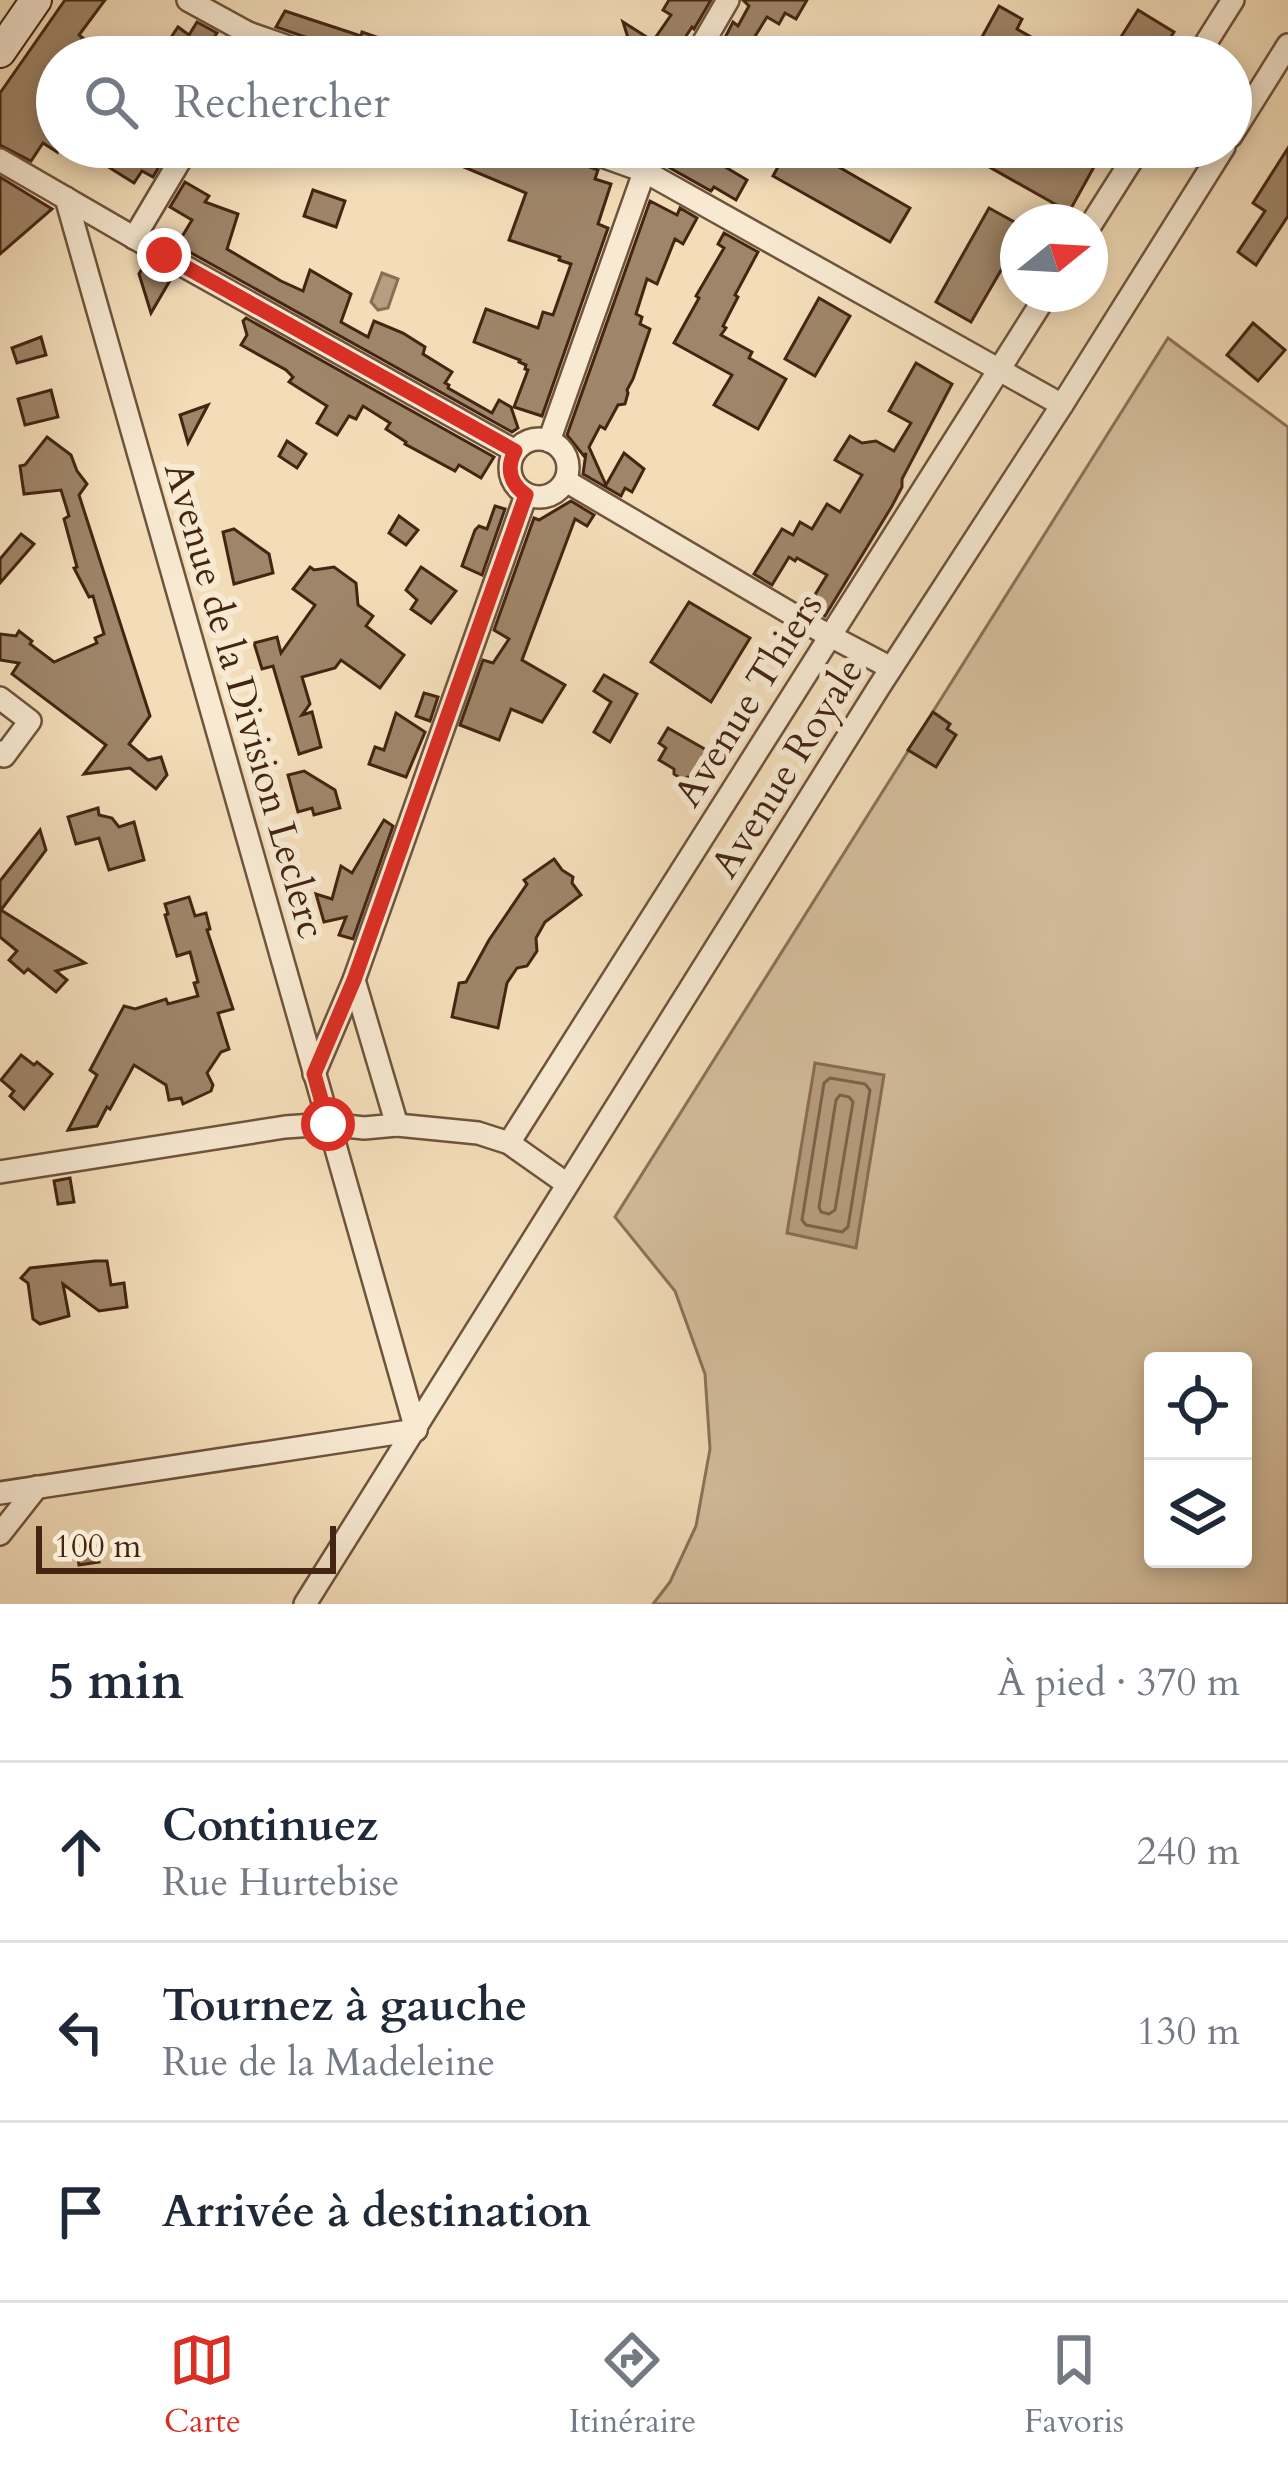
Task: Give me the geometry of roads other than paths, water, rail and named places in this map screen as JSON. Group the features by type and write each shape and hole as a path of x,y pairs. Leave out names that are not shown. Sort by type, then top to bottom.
{"main road":[{"path":"0,52 36,0"}],"street":[{"path":"707,36 728,0"},
{"path":"1210,36 1233,0"},
{"path":"194,1 257,36"},
{"path":"1252,102 1288,44"},
{"path":"0,160 515,451"},
{"path":"134,238 176,168"},
{"path":"636,168 1062,406"},
{"path":"550,441 645,168"},
{"path":"1104,204 1127,168"},
{"name":"Avenue Royale","path":"305,1604 891,668 1211,168"},
{"name":"Avenue de la Division Leclerc","path":"66,198 416,1430"},
{"name":"Avenue Thiers","path":"509,1143 1036,312"},
{"path":"531,440 550,441 568,462 566,481 554,494 526,495 511,476 515,451 531,440"},
{"path":"566,481 891,668"},
{"path":"314,1074 354,980 526,495"},
{"path":"0,698 30,721 4,755 0,752"},
{"path":"354,980 397,1125"},
{"path":"2,1169 285,1127 397,1125 478,1133 509,1143 567,1184"},
{"path":"0,1493 416,1430"},
{"path":"0,1534 38,1487"}],"water":[{"path":"382,273 398,279 388,308 378,310 371,302"},
{"path":"815,1063 884,1075 856,1248 787,1233"}]}
